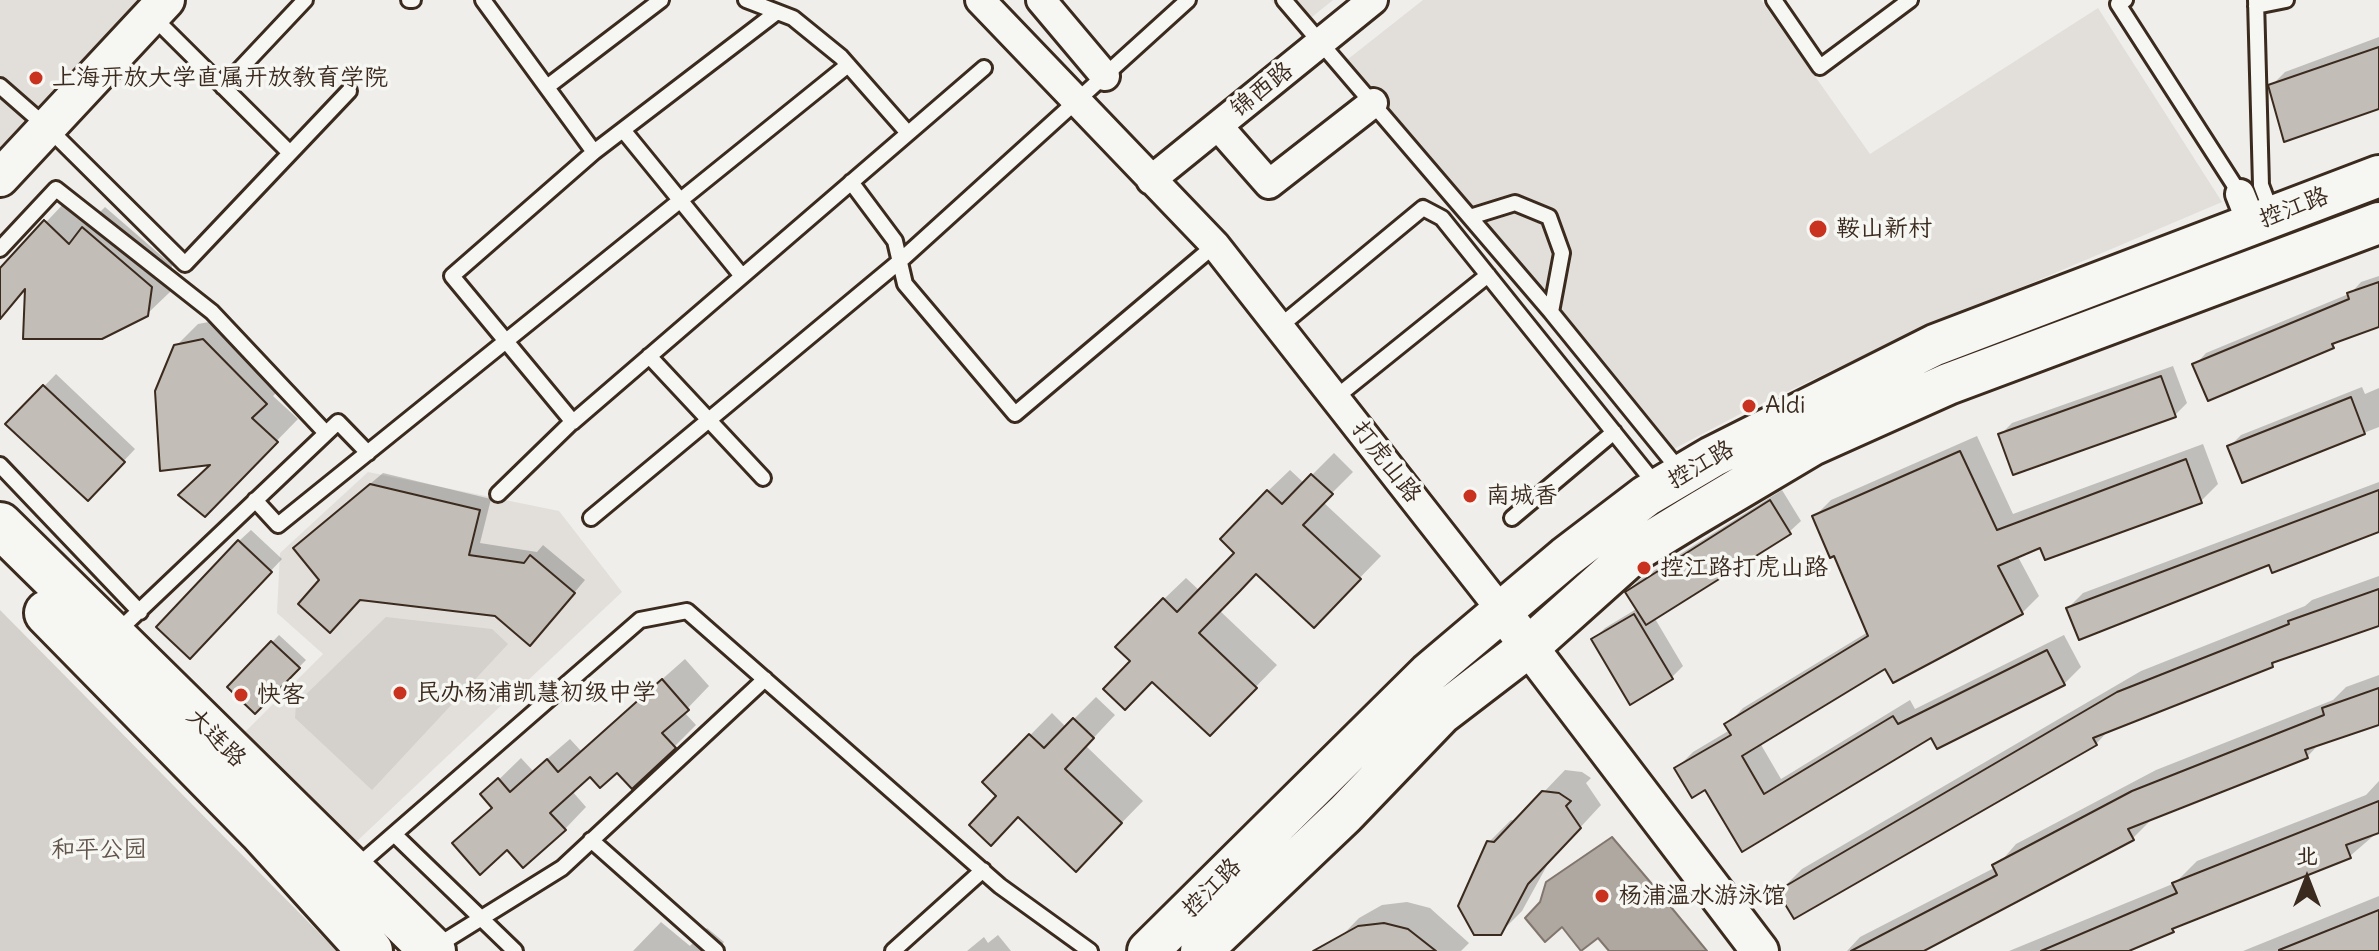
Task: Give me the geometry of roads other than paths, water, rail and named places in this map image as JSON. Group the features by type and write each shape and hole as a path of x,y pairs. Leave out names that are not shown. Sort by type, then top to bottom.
{"main road":[{"name":"控江路","path":"1148,951 1354,743 1501,610 1671,482 1935,345 2255,212 2379,176"},
{"name":"控江路","path":"1201,951 1345,814 1441,714 1531,645 1637,550 1812,445 1948,384 2379,223"},
{"name":"大连路","path":"0,525 126,624 351,871 432,950"},
{"name":"大连路","path":"0,566 261,831 370,951"}],"street":[{"name":"打虎山路","path":"980,0 1215,245 1531,645 1760,951"},
{"path":"1041,0 1105,76"},
{"name":"锦西路","path":"1151,180 1373,0"},
{"path":"0,178 159,8"},
{"path":"1218,126 1269,184 1373,103"}],"lane":[{"path":"223,87 305,0"},
{"path":"547,87 661,0"},
{"path":"746,0 793,18 848,65 907,132"},
{"path":"591,518 900,261 1188,0"},
{"path":"1284,0 1551,312 1671,482"},
{"path":"1774,0 1820,67 1910,0"},
{"path":"2125,0 2118,4 2255,212"},
{"path":"2255,212 2261,185 2256,3 2286,0"},
{"path":"491,3 594,152"},
{"path":"159,8 223,87 290,153"},
{"path":"572,422 452,276 594,152 777,12"},
{"path":"255,500 278,525 848,65"},
{"path":"498,494 572,422 984,68"},
{"path":"0,86 48,128 185,264 349,91"},
{"path":"623,130 742,276"},
{"path":"851,182 895,241 905,284 1015,414 1215,245"},
{"path":"0,249 56,189 212,312 325,432"},
{"path":"1470,217 1515,203 1549,217 1562,253 1551,312"},
{"path":"1279,327 1423,208 1442,218 1614,432 1671,482"},
{"path":"1335,398 1488,275"},
{"path":"649,356 763,478"},
{"path":"0,465 126,624 338,422 368,453"},
{"path":"1512,518 1614,432"},
{"path":"351,871 640,620 687,611 983,870 1090,951"},
{"path":"432,950 562,868 765,679"},
{"path":"394,834 515,951"},
{"path":"591,840 716,951"},
{"path":"893,951 983,870"}],"place":[{"name":"上海开放大学直属开放教育学院","path":"36,78"},
{"name":"鞍山新村","path":"1818,229"},
{"name":"Aldi","path":"1749,406"},
{"name":"南城香","path":"1470,496"},
{"name":"控江路打虎山路","path":"1644,568"},
{"name":"民办杨浦凯慧初级中学","path":"400,693"},
{"name":"快客","path":"241,695"},
{"name":"杨浦温水游泳馆","path":"1602,896"}],"park label":[{"name":"和平公园","path":"99,850"}]}
